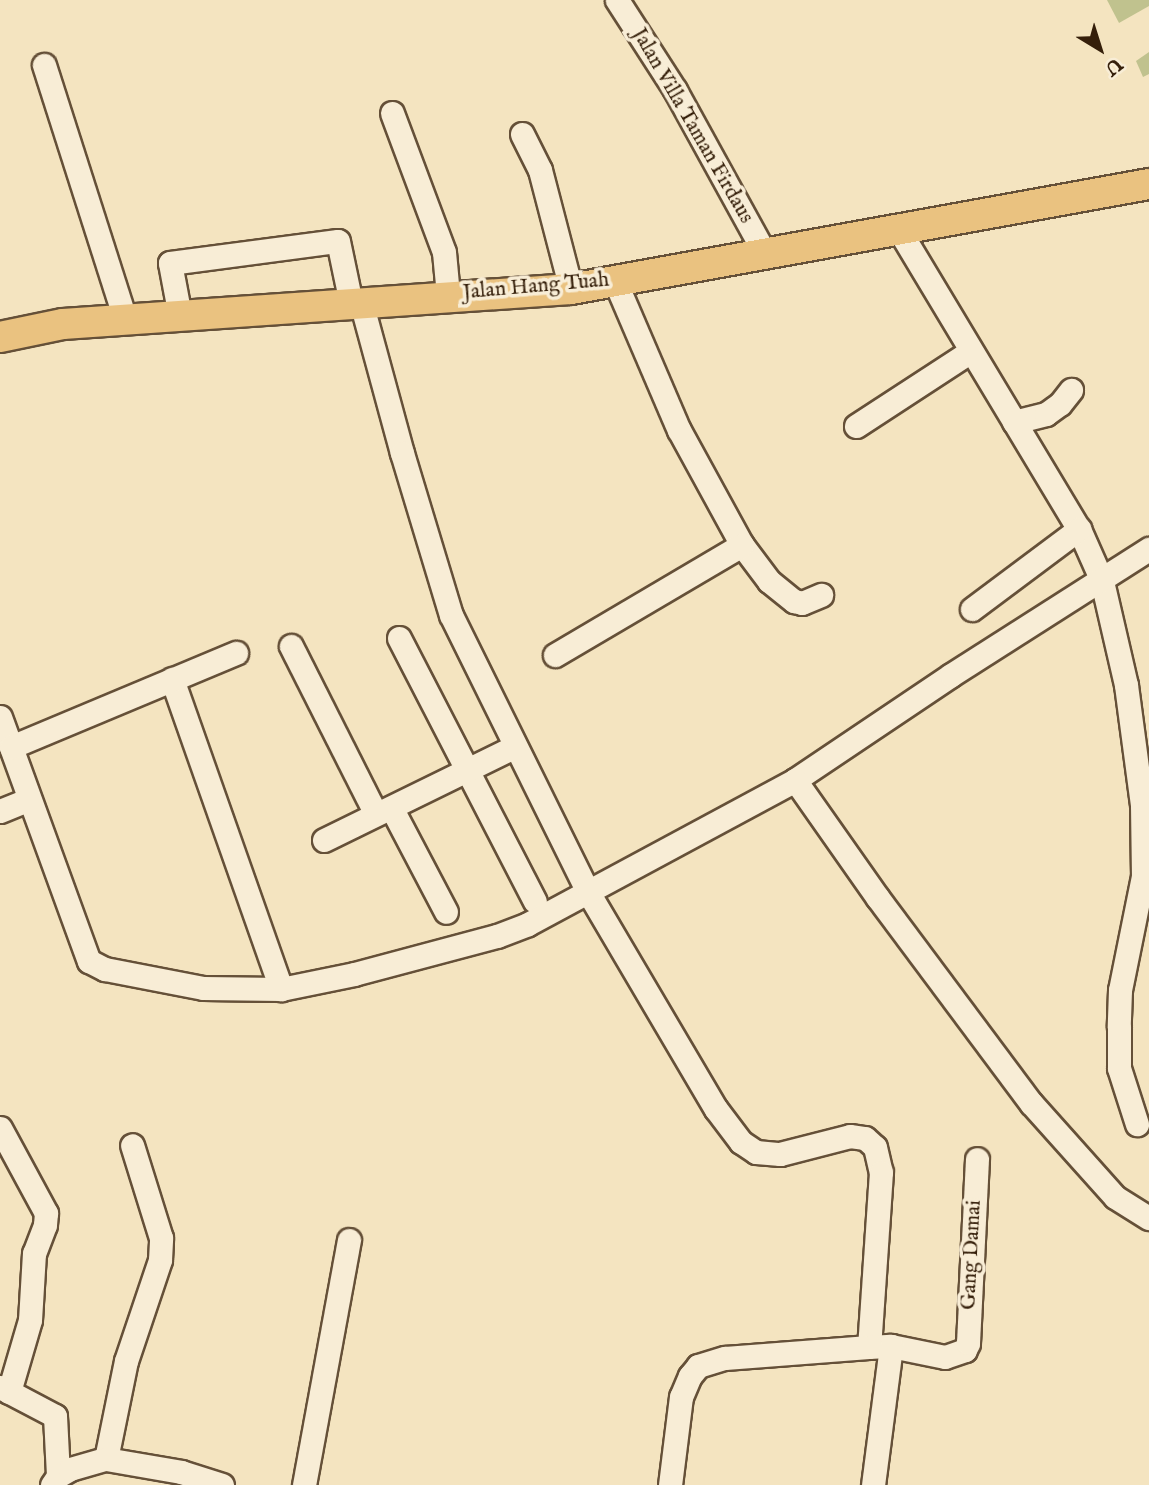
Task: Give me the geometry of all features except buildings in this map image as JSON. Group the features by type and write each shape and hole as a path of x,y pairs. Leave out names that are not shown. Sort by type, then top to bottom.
{"main road":[{"name":"Jalan Hang Tuah","path":"0,337 62,324 448,295 571,289 1149,184"}],"street":[{"name":"Jalan Villa Taman Firdaus","path":"617,0 675,89 765,254"},
{"path":"44,65 125,319"},
{"path":"392,113 444,252 448,295"},
{"path":"522,134 540,170 571,289"},
{"path":"899,230 1079,529 1102,582 1126,685 1142,805 1143,876 1120,990 1119,1027 1119,1068 1137,1124"},
{"path":"180,316 170,263 338,241 451,615 588,892 716,1109 741,1142 756,1152 780,1154 850,1136 865,1138 875,1147 881,1172 880,1347 873,1485"},
{"path":"615,281 679,430 742,545 769,581 794,601 802,603 821,595"},
{"path":"856,426 971,351"},
{"path":"1014,422 1046,414 1060,404 1071,390"},
{"path":"972,609 1079,529"},
{"path":"555,655 742,545"},
{"path":"0,717 89,961 105,969 203,988 281,989 354,974 497,936 588,892 795,780 951,675 1102,582 1149,549"},
{"path":"399,638 535,901"},
{"path":"291,646 384,811 446,912"},
{"path":"11,747 236,653"},
{"path":"172,680 281,989"},
{"path":"324,840 514,747"},
{"path":"795,780 878,898 1031,1103 1115,1196 1149,1218"},
{"path":"0,811 29,799"},
{"path":"0,1128 46,1213 45,1225 34,1253 30,1320 5,1389 55,1416 55,1481"},
{"path":"106,1459 126,1362 160,1260 161,1238 132,1145"},
{"name":"Gang Damai","path":"880,1347 944,1357 965,1350 968,1343 977,1159"},
{"path":"304,1485 349,1240"},
{"path":"670,1485 681,1397 690,1376 698,1366 725,1357 880,1347"},
{"path":"55,1481 83,1463 106,1459 222,1485"}],"green space":[{"path":"1107,0 1149,0 1149,6 1119,23"},
{"path":"1149,52 1149,74 1143,77 1136,61"}]}
